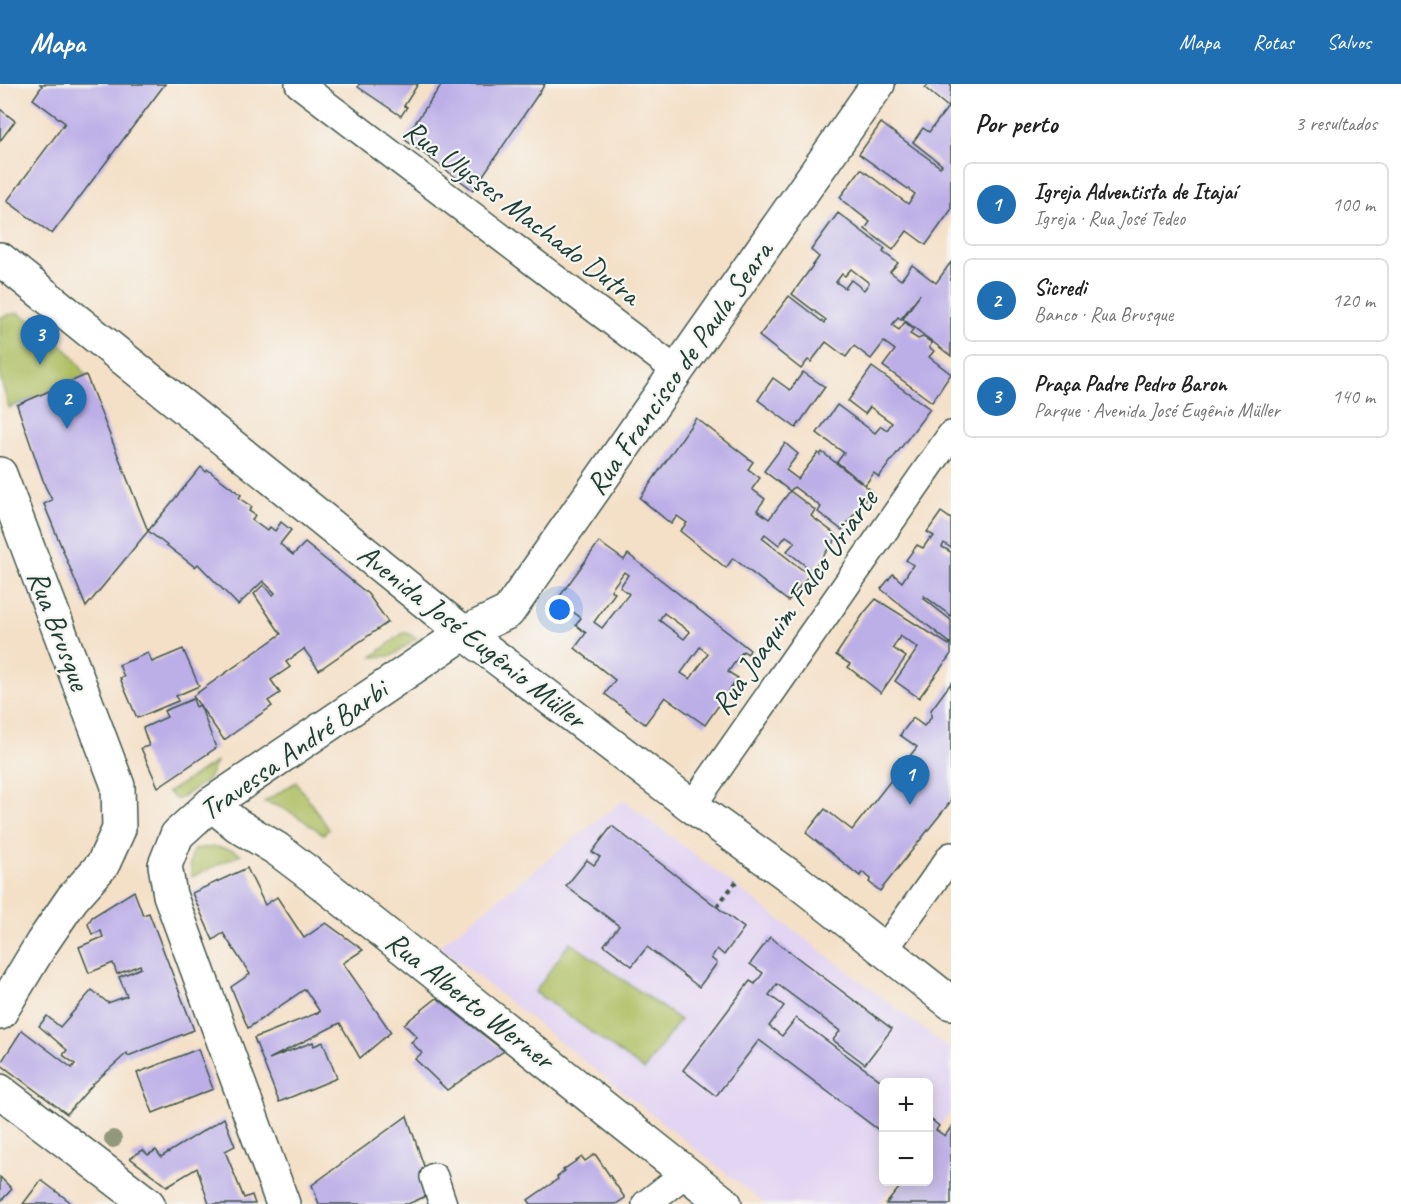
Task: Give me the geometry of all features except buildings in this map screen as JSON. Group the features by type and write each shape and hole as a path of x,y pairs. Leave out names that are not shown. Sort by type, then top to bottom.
{"main road":[{"name":"Rua Francisco de Paula Seara","path":"464,633 508,612 878,84"},
{"name":"Avenida José Eugênio Müller","path":"0,259 464,633 692,806 798,882 951,1004"},
{"path":"0,291 17,286 33,285"},
{"name":"Rua Brusque","path":"0,474 118,786 119,829 103,864 72,899 42,943 0,1013"},
{"name":"Travessa André Barbi","path":"283,1204 170,895 165,864 177,835 211,804 464,633"},
{"name":"Rua Alberto Werner","path":"211,804 237,825 277,849 318,880 724,1204"},
{"path":"0,1091 148,1204"}],"street":[{"name":"Rua Ulysses Machado Dutra","path":"298,84 677,371"},
{"name":"Rua Joaquim Falco Uriarte","path":"692,806 951,435"},
{"path":"885,950 951,856"},
{"path":"646,1204 686,1173"},
{"path":"434,1178 443,1204"}],"path":[{"path":"717,906 742,875"}],"shaded area":[{"path":"623,800 951,1050 951,1111 933,1135 933,1078 879,1078 879,1186 893,1186 878,1204 765,1204 439,946"}],"green space":[{"path":"18,313 56,339 86,375 9,408 0,377 0,318"},
{"path":"404,632 417,638 392,656 372,657"},
{"path":"216,762 207,781 177,800 168,792"},
{"path":"296,782 329,829 323,834 288,811 264,802"},
{"path":"217,847 241,854 192,877 190,863 193,850"},
{"path":"570,942 680,1020 644,1070 535,992"}],"place":[{"name":"Praça Padre Pedro Baron","path":"40,365"},
{"name":"Sicredi","path":"67,429"},
{"name":"Igreja Adventista de Itajaí","path":"910,805"}]}
